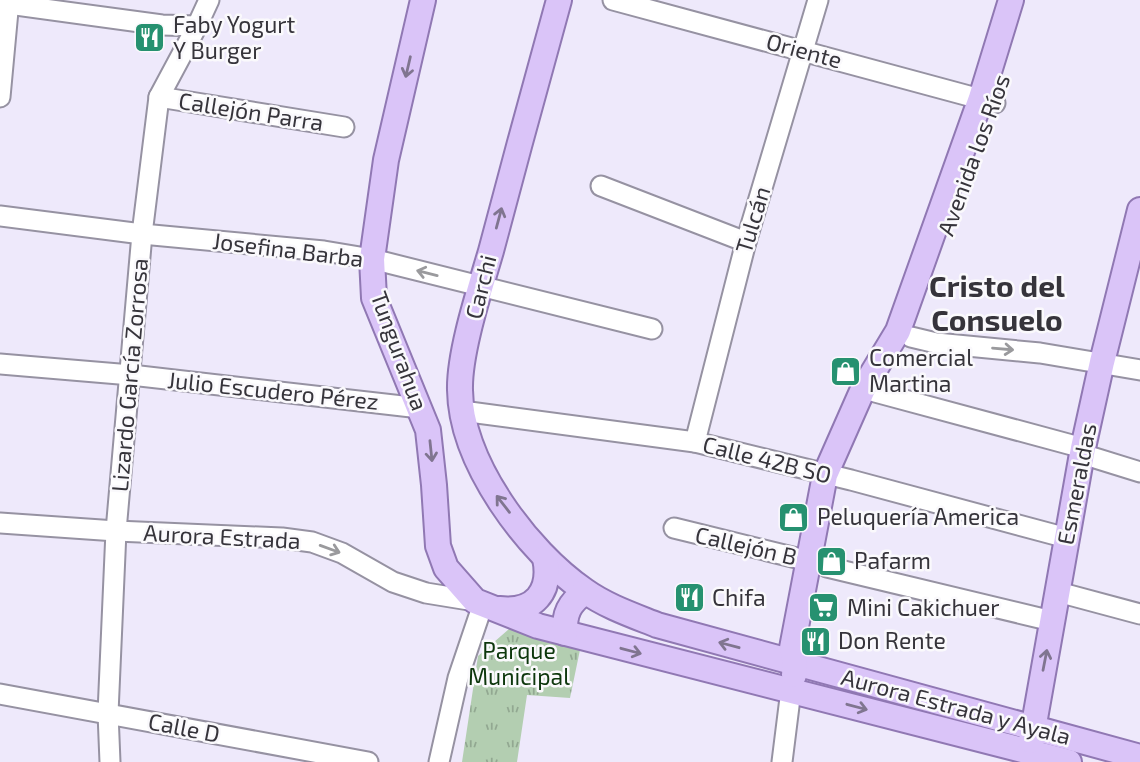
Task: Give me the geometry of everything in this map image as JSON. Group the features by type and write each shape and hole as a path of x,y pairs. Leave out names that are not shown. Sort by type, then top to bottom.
{"main road":[{"name":"Tungurahua","path":"423,0 386,160 372,259 374,298 421,408 429,438 438,546 446,568 483,604"},
{"name":"Carchi","path":"545,558 491,490 468,440 460,388 481,286 559,0"},
{"name":"Avenida los Ríos","path":"831,477 875,392 911,337 988,101 1012,0"},
{"name":"Avenida los Ríos","path":"791,690 795,663 802,650 831,477 863,389 898,331 1027,0"},
{"name":"Esmeraldas","path":"1108,363 1140,209"},
{"name":"Esmeraldas","path":"1028,757 1083,451 1140,264"},
{"path":"483,604 507,610 523,608 536,601 545,588 548,573 545,558"},
{"name":"Aurora Estrada y Ayala","path":"545,558 585,592 617,609 657,625 1140,757"},
{"path":"565,633 564,621 568,609 575,599 585,592"},
{"name":"Aurora Estrada y Ayala","path":"483,604 538,626 791,690 1028,757 1069,762"}],"street":[{"name":"Lizardo García Zorrosa","path":"110,762 108,713 116,531 142,234 159,97 209,0"},
{"name":"Oriente","path":"613,0 988,101"},
{"name":"Tulcán","path":"695,442 746,242 818,0"},
{"path":"0,97 6,3 162,25 197,26"},
{"name":"Callejón Parra","path":"159,97 344,127"},
{"path":"601,186 746,242"},
{"name":"Josefina Barba","path":"0,216 142,234 324,251 372,259 652,329"},
{"path":"911,337 936,343 1040,353 1140,370"},
{"name":"Julio Escudero Pérez","path":"0,364 131,375 421,408"},
{"path":"875,392 1083,451 1140,472"},
{"name":"Calle 42B SO","path":"462,411 695,442 852,480 1067,538"},
{"name":"Aurora Estrada","path":"0,523 282,538 312,542 342,553 393,582 426,593 483,604"},
{"name":"Callejón B","path":"674,528 1052,621"},
{"path":"1058,592 1140,614"},
{"path":"439,762 458,678 483,604"},
{"name":"Avenida los Ríos","path":"782,762 791,690"},
{"name":"Calle D","path":"0,694 368,762"}],"green space":[{"name":"Parque Municipal","path":"509,629 581,645 570,698 527,695 517,762 462,762 478,656"}],"place":[{"name":"Faby Yogurt Y Burger","path":"150,38"},
{"name":"Comercial Martina","path":"846,371"},
{"name":"Peluquería America","path":"794,517"},
{"name":"Pafarm","path":"831,561"},
{"name":"Chifa","path":"689,598"},
{"name":"Mini Cakichuer","path":"824,608"},
{"name":"Don Rente","path":"815,641"}],"district":[{"name":"Cristo del Consuelo","path":"997,304"}]}
